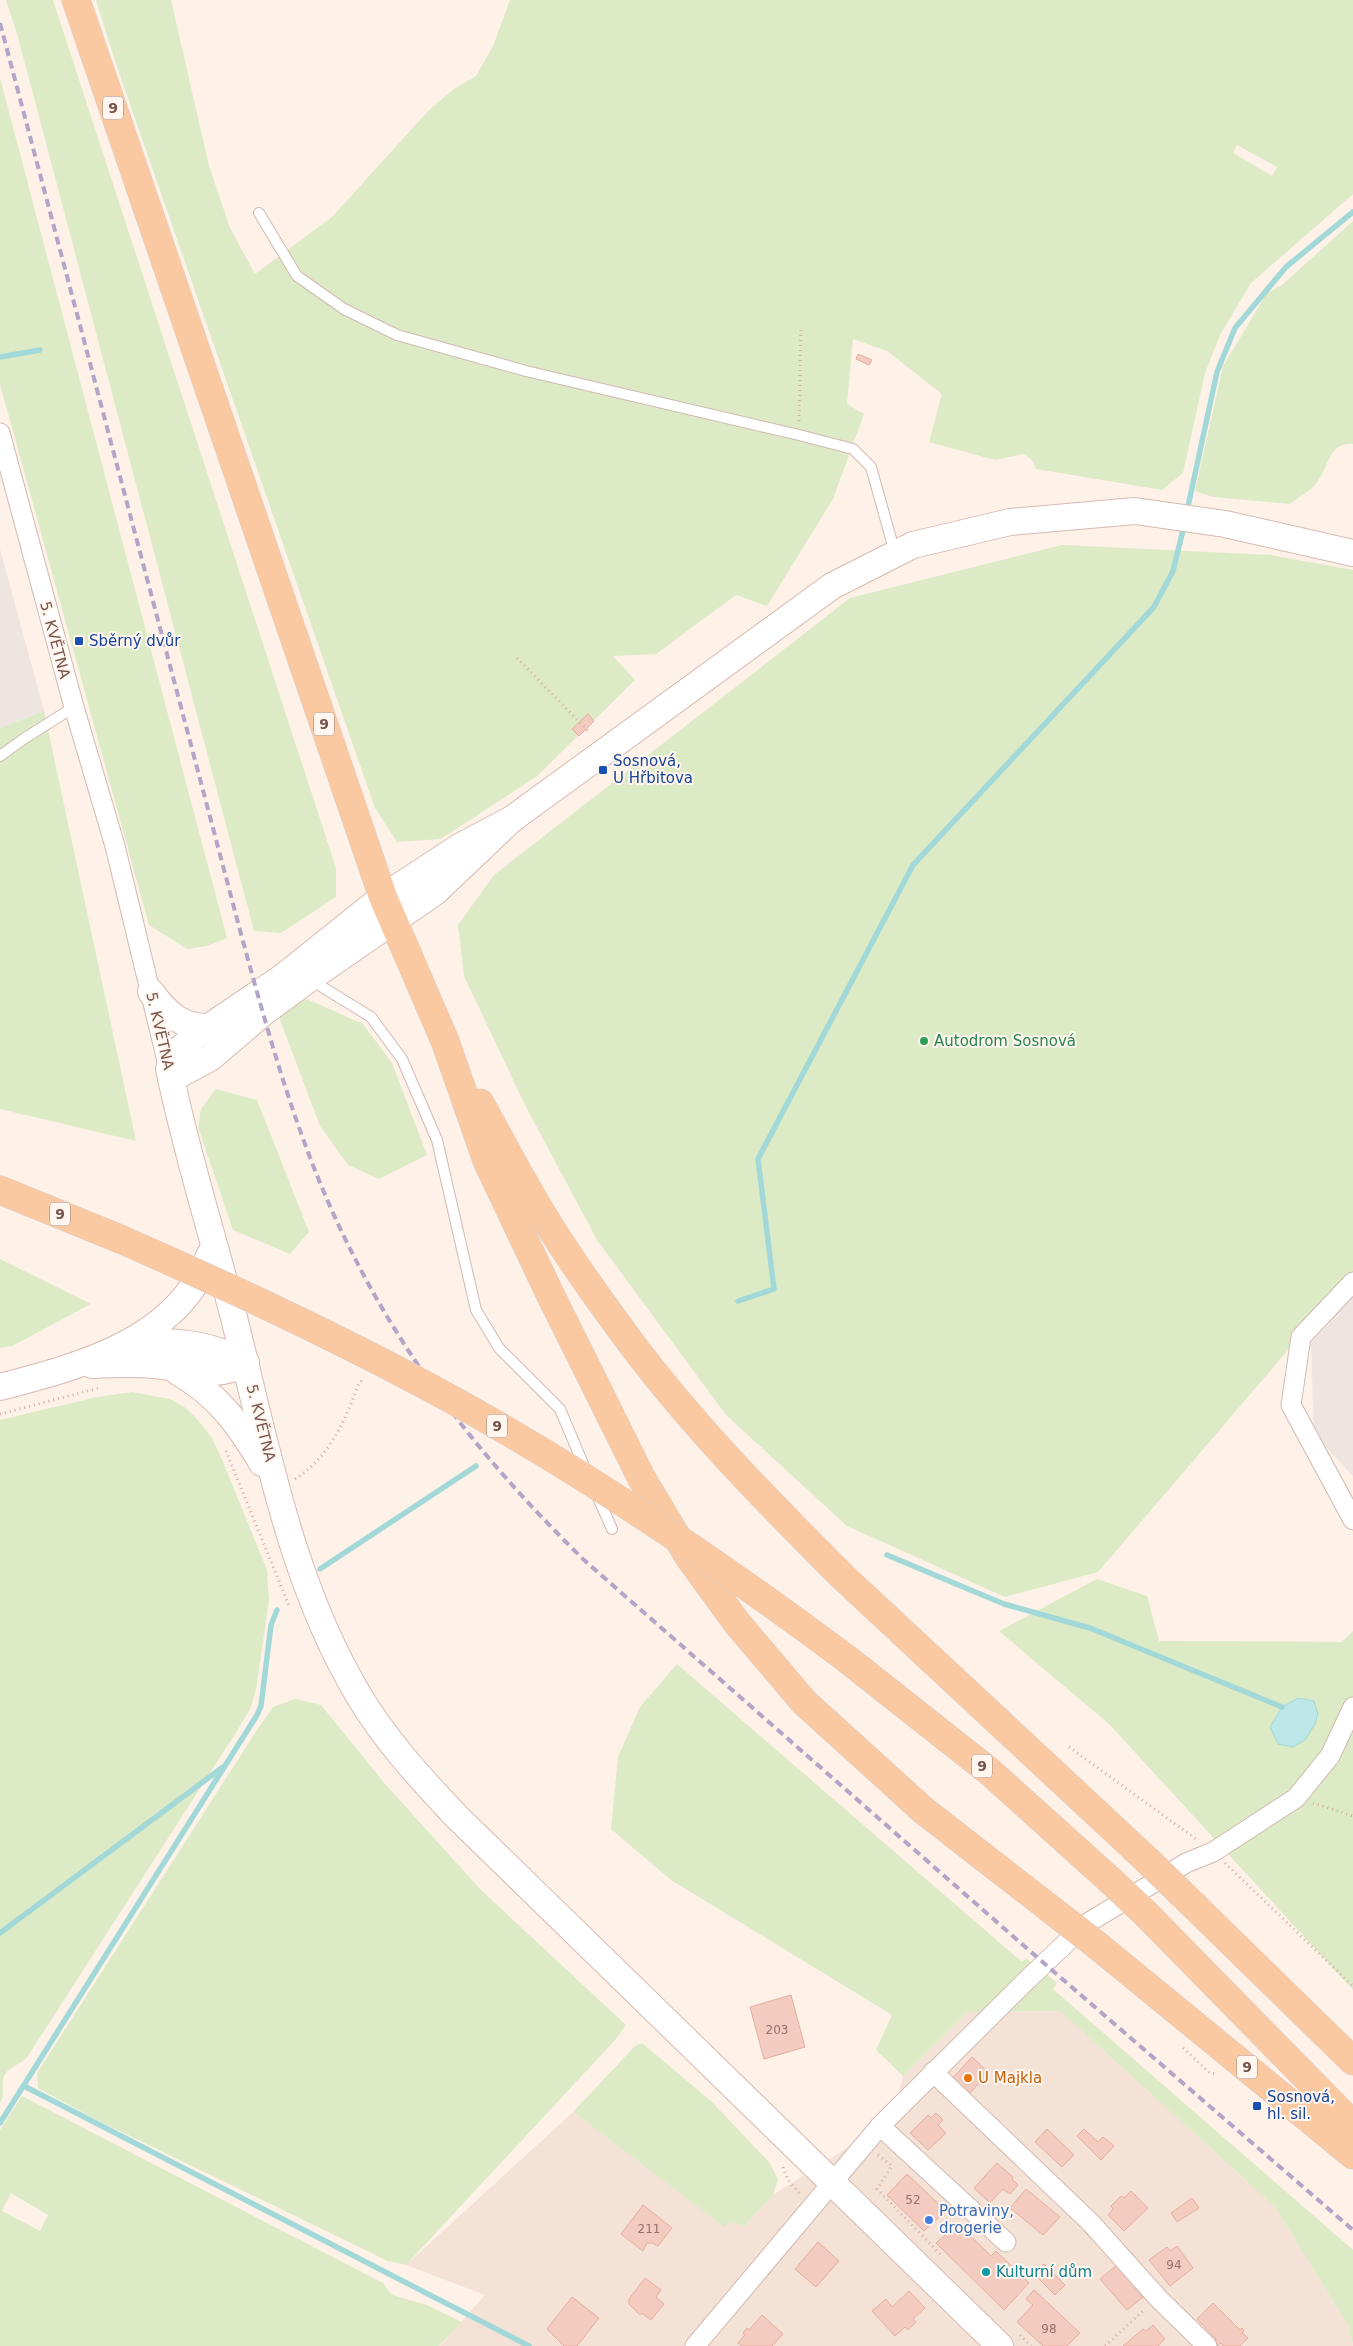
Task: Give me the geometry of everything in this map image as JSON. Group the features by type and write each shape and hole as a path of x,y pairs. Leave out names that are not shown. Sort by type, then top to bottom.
{"main road":[{"name":"9","path":"76,0 388,909 444,1041 487,1161 642,1479 689,1557 737,1623 804,1702 924,1810 1098,1946 1353,2155"},
{"name":"9","path":"444,1041 541,1212 621,1330 684,1409 794,1528 842,1576 1147,1860 1353,2061"},
{"name":"9","path":"0,1190 120,1239 244,1294 426,1386 602,1489 714,1562 847,1659 990,1772 1353,2099"},
{"name":"9","path":"1147,1915 1353,2125"}],"street":[{"name":"5. KVĚTNA","path":"0,434 74,707 115,846 170,1074 215,1241 278,1490 308,1589 323,1627 360,1698 397,1750 431,1790 832,2181 1009,2339"},
{"path":"170,1074 178,1051 209,1026 388,909 434,892 512,819 832,586 913,545 1010,522 1135,511 1225,524 1353,553"},
{"path":"170,1074 210,1058 264,1012 309,979 388,909"},
{"path":"151,992 164,1009 180,1022 196,1027 209,1026"},
{"path":"0,1387 76,1366 115,1349 161,1322 187,1297 207,1262 215,1241"},
{"path":"1353,1282 1301,1337 1291,1405 1353,1520"},
{"path":"115,1349 151,1343 196,1345 224,1351 246,1363"},
{"path":"76,1366 123,1363 212,1374 246,1363"},
{"path":"171,1368 206,1390 229,1411 278,1490"},
{"path":"695,2346 864,2143 933,2072 1086,1924 1186,1863 1213,1852 1296,1798 1330,1756 1353,1707"},
{"path":"933,2072 1091,2223 1158,2298 1206,2346"},
{"path":"880,2126 1006,2242"}],"lane":[{"path":"259,213 297,276 344,309 397,335 526,371 852,449 871,467 895,554"},
{"path":"0,756 74,707"},
{"path":"309,979 371,1016 402,1059 437,1140 476,1310 499,1348 560,1409 612,1529"}],"path":[{"path":"799,435 801,327"},
{"path":"517,658 589,732"},
{"path":"278,1490 310,1470 335,1440 359,1383 367,1377"},
{"path":"1069,1747 1213,1852 1353,1986"},
{"path":"1296,1798 1353,1816"},
{"path":"864,2143 892,2166 877,2189 947,2261"},
{"path":"1105,2346 1158,2298"},
{"path":"1009,2339 1031,2346"}],"shaded area":[{"path":"0,549 44,711 0,728"},
{"path":"1353,1297 1353,1476 1314,1434 1311,1343"},
{"path":"1060,2011 1275,2207 1349,2327 1353,2346 440,2346 485,2295 406,2265 573,2112 724,2227 730,2222 744,2226 773,2195 858,2141 897,2099 903,2076 968,2012"}],"green space":[{"path":"6,0 53,0 336,868 336,897 281,933 254,931 18,37"},
{"path":"96,0 171,0 209,166 230,228 255,274 332,217 429,110 454,89 476,76 493,46 510,0 1353,0 1353,194 1251,283 1220,335 1205,373 1183,473 1162,490 1036,469 1032,460 1024,454 995,460 929,442 942,394 887,351 853,339 847,404 864,414 833,499 767,606 736,595 656,654 613,656 635,680 537,776 441,839 397,842 375,808 115,61","holes":["1237,145 1277,167 1272,176 1233,153"]},
{"path":"0,78 227,938 207,946 187,949 149,925 0,384"},
{"path":"1353,221 1353,444 1339,446 1331,455 1322,475 1315,484 1290,504 1213,497 1195,491 1223,366 1267,293 1282,285"},
{"name":"Autodrom Sosnová","path":"1062,545 1271,555 1353,570 1353,1274 1098,1572 1005,1597 847,1526 726,1415 597,1240 525,1105 464,976 458,925 494,875 850,598"},
{"path":"44,711 136,1141 0,1109 0,728"},
{"path":"300,996 363,1024 392,1063 427,1155 379,1179 348,1165 320,1126 276,1009"},
{"path":"216,1089 257,1100 309,1232 290,1254 233,1230 198,1127 201,1109"},
{"path":"0,1259 91,1304 12,1346 0,1348"},
{"path":"132,1392 170,1399 186,1408 212,1438 223,1462 267,1570 269,1600 256,1690 250,1709 237,1731 26,2059 5,2074 3,2096 0,2103 0,1420 97,1397"},
{"path":"1097,1579 1147,1596 1159,1641 1342,1642 1353,1631 1353,1990 1110,1725 999,1631"},
{"path":"677,1664 1022,1962 1026,1958 1057,1983 1053,1989 1353,2250 1353,2345 1349,2327 1275,2207 1060,2011 968,2012 903,2076 876,2050 892,2015 671,1880 611,1829 618,1757 640,1707"},
{"path":"295,1699 321,1705 386,1785 481,1890 626,2025 615,2040 406,2265 388,2261 95,2119 38,2088 37,2073 255,1733 273,1707"},
{"path":"642,2043 711,2101 770,2163 778,2180 773,2195 744,2226 730,2222 724,2227 573,2112 635,2046"},
{"path":"22,2096 383,2283 392,2295 427,2305 462,2322 439,2346 0,2346 0,2130","holes":["11,2193 48,2215 40,2231 2,2211"]}],"water":[{"path":"1298,1698 1314,1701 1318,1714 1315,1724 1305,1740 1293,1747 1278,1744 1270,1727 1282,1707"}],"building":[{"path":"858,354 872,360 869,365 856,359"},
{"path":"588,714 594,721 579,736 572,729"},
{"path":"791,1995 805,2047 764,2059 750,2007"},
{"name":"U Majkla","path":"972,2057 989,2073 965,2098 948,2083"},
{"path":"936,2113 943,2120 938,2125 946,2133 928,2150 910,2133 928,2115 931,2118"},
{"path":"1047,2129 1074,2155 1062,2167 1035,2142"},
{"path":"1084,2129 1098,2142 1103,2137 1114,2146 1101,2160 1077,2136"},
{"path":"997,2163 1013,2177 1012,2179 1018,2185 1010,2194 1003,2189 990,2203 974,2188"},
{"path":"907,2174 946,2211 924,2231 887,2195"},
{"path":"1026,2189 1060,2217 1043,2235 1010,2208"},
{"path":"1131,2191 1148,2208 1124,2231 1108,2215 1113,2209 1111,2206 1121,2196 1124,2198"},
{"path":"1192,2198 1199,2208 1177,2222 1171,2213"},
{"path":"643,2205 672,2228 658,2246 653,2243 647,2243 643,2251 621,2234"},
{"path":"958,2224 991,2256 996,2251 1029,2283 1004,2310 936,2243"},
{"path":"818,2242 839,2261 816,2287 795,2269"},
{"path":"1177,2246 1193,2268 1170,2286 1149,2260 1167,2247 1170,2251"},
{"path":"1044,2264 1065,2285 1055,2295 1034,2274"},
{"path":"1117,2265 1143,2297 1127,2310 1100,2279"},
{"path":"645,2278 661,2290 656,2297 664,2304 651,2320 643,2314 639,2314 629,2304 629,2299"},
{"path":"1034,2290 1080,2333 1067,2346 1043,2346 1017,2322 1033,2305 1026,2299"},
{"path":"909,2291 925,2308 913,2319 916,2322 908,2330 905,2327 895,2336 872,2311 886,2299 892,2307"},
{"path":"572,2297 599,2318 577,2346 564,2346 547,2329"},
{"path":"1213,2303 1240,2330 1242,2328 1244,2331 1242,2333 1248,2338 1240,2346 1223,2346 1221,2343 1217,2346 1214,2343 1216,2339 1197,2319"},
{"path":"762,2315 783,2334 772,2346 742,2346 738,2343 745,2335 743,2333 747,2328 749,2330"},
{"path":"1153,2325 1165,2339 1158,2346 1123,2346 1143,2329 1146,2331"}],"waterway":[{"path":"1187,511 1217,372 1235,328 1286,267 1353,212"},
{"path":"0,357 40,350"},
{"path":"738,1301 774,1289 758,1159 913,865 1154,607 1173,571 1184,526"},
{"path":"320,1569 476,1466"},
{"path":"887,1555 1004,1604 1090,1628 1282,1707"},
{"path":"0,2123 257,1715 261,1706 271,1625 277,1610"},
{"path":"0,1933 223,1767"},
{"path":"24,2086 529,2346"}],"railway":[{"path":"0,23 271,1041 305,1145 333,1213 357,1263 383,1310 412,1356 474,1441 545,1521 584,1560 1031,1952 1353,2230"}],"place":[{"name":"Sběrný dvůr","path":"79,641"},
{"name":"Sosnová, U Hřbitova","path":"603,770"},
{"name":"Autodrom Sosnová","path":"924,1041"},
{"name":"U Majkla","path":"968,2078"},
{"name":"Sosnová, hl. sil.","path":"1257,2106"},
{"name":"Potraviny, drogerie","path":"929,2220"},
{"name":"Kulturní dům","path":"986,2272"}]}
